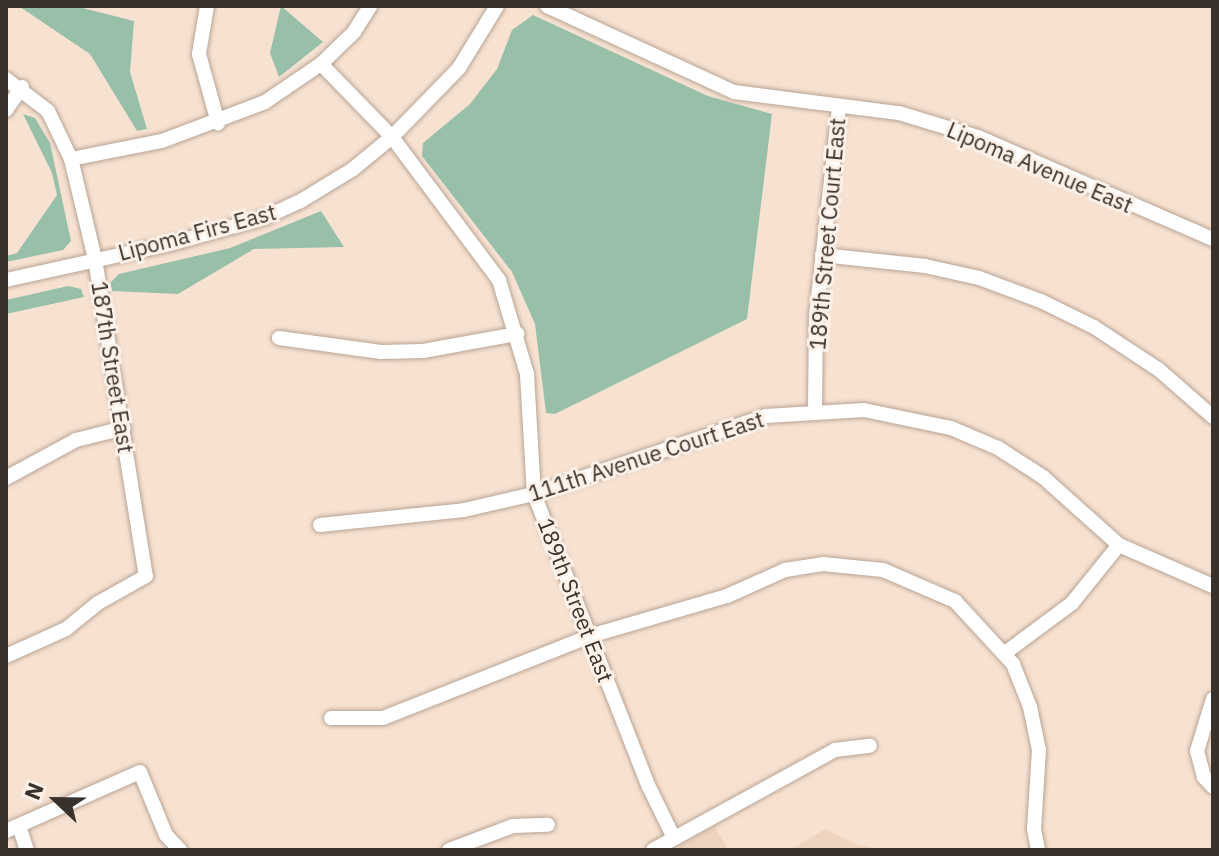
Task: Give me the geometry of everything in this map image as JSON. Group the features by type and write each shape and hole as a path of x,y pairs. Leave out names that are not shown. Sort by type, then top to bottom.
{"street":[{"path":"207,6 199,54 218,123"},
{"path":"71,159 218,123 265,102 321,64 354,32 370,6"},
{"name":"Lipoma Firs East","path":"6,280 264,218 353,169 392,137 459,68 497,6"},
{"name":"Lipoma Avenue East","path":"547,6 734,92 899,113 978,137 1213,239"},
{"name":"189th Street East","path":"321,64 392,137 499,280 527,374 534,494 674,838"},
{"name":"187th Street East","path":"6,79 22,87 48,111 71,159 95,259 146,576 98,603 66,629 6,656"},
{"path":"6,110 22,87"},
{"name":"189th Street Court East","path":"815,410 822,255 839,106"},
{"path":"822,255 925,266 979,278 1041,301 1094,327 1158,369 1213,417"},
{"path":"279,338 381,352 423,351 517,334"},
{"name":"111th Avenue Court East","path":"320,525 464,510 534,494 766,416 815,410 864,410 951,428 998,448 1043,477 1119,545 1213,586"},
{"path":"6,478 76,440 124,428"},
{"path":"1005,653 1072,603 1119,545"},
{"path":"331,718 383,718 590,636 727,596 785,570 852,565 922,583 955,601 1005,653 1030,707 1039,750 1034,829 1038,850"},
{"path":"1213,699 1197,751 1204,777 1213,787"},
{"path":"653,850 835,750 870,746"},
{"path":"27,850 12,828 140,772 166,835 180,850"},
{"path":"449,850 469,846 513,826 548,825"}],"shaded area":[{"path":"714,826 729,850 674,850"},
{"path":"825,829 856,844 882,850 790,850"}],"green space":[{"path":"75,6 134,21 130,72 147,129 137,131 90,54 20,7"},
{"path":"281,6 323,42 279,77 270,53"},
{"path":"533,15 708,96 772,114 747,319 555,414 546,413 535,324 512,272 422,156 423,143 470,104 497,69 512,30"},
{"path":"23,114 35,118 50,143 71,241 63,250 6,262 6,256 17,253 57,195 52,173"},
{"path":"321,211 344,247 254,249 178,294 112,291 110,283 119,274 230,248"},
{"path":"68,286 81,289 84,297 6,314 6,300"}]}
